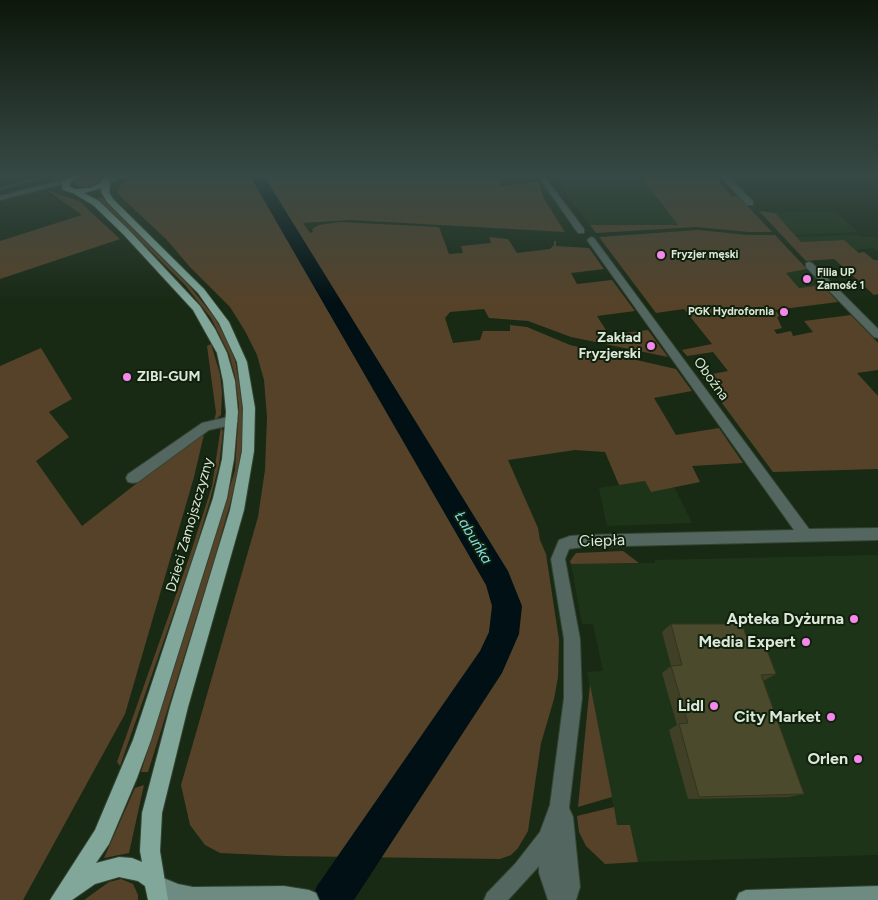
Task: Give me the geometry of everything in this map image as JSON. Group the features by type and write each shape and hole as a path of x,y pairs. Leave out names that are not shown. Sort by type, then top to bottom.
{"main road":[{"name":"Dzieci Zamojszczyzny","path":"60,900 102,837 128,778 142,740 220,498 228,460 232,421 231,396 226,367 216,341 204,318 181,290 112,218"},
{"path":"128,218 184,273 217,311 231,334 242,362 249,408 246,464 238,510 179,707 152,814 150,851 156,888"},
{"path":"60,900 88,877 102,870 119,867 132,868 145,873 156,888 193,897 284,896 309,900"},
{"path":"746,900 878,896"}],"street":[{"path":"572,218 582,231"},
{"name":"Oboźna","path":"591,240 805,536"},
{"path":"809,265 878,335"},
{"path":"133,478 206,426 232,421"},
{"name":"Ciepła","path":"558,900 549,873 548,837 555,814 559,808 573,698 572,639 558,559 564,545 570,542 583,541 878,534"},
{"name":"Ciepła","path":"559,808 563,817 569,868 570,887 566,900"},
{"name":"Ciepła","path":"494,900 522,872 548,837"}],"shaded area":[{"path":"73,218 97,218 120,239 0,279 0,241"},
{"path":"117,218 123,218 188,284 215,318 235,360 242,400 243,437 237,479 213,564 148,772 141,772 235,470 239,407 235,376 229,354 211,318 185,285"},
{"path":"144,218 556,218 565,232 350,220 303,223 310,233 313,232 312,229 319,225 339,222 439,227 449,254 463,253 461,246 491,243 489,237 508,239 517,253 550,249 554,245 554,241 556,241 556,246 589,248 604,269 571,273 577,284 612,280 635,311 597,316 609,335 648,330 668,357 571,337 528,321 489,318 484,309 450,312 445,318 453,343 480,340 483,331 510,331 510,325 527,327 570,345 676,369 692,391 654,398 676,435 719,428 743,463 692,466 700,482 651,492 645,481 619,485 605,452 575,450 508,460 538,528 540,540 546,554 559,640 558,677 554,699 541,743 528,831 518,848 511,855 500,859 285,856 220,853 205,845 190,825 181,785 258,517 265,470 267,417 264,380 257,355 245,331 230,307 190,267 166,239"},
{"path":"585,218 673,218 678,225 590,225"},
{"path":"673,218 759,218 772,232 749,232 696,227 596,233 590,225 678,225"},
{"path":"766,218 779,218 801,242 844,240 859,253 864,252 874,260 878,260 878,294 874,295 834,259 806,261"},
{"path":"779,218 843,218 858,232 794,235"},
{"path":"698,230 748,235 775,235 807,269 786,273 799,288 822,285 838,302 775,310 780,316 777,317 782,328 774,330 777,334 791,331 793,336 813,332 804,321 851,315 878,343 878,370 857,373 878,396 878,469 773,472 702,376 728,371 713,352 687,356 682,350 712,344 684,309 656,313 599,237"},
{"path":"858,235 860,237 878,237 878,252 873,248 856,250 844,240 801,242 796,237"},
{"path":"807,269 822,285 799,288 786,273"},
{"path":"211,344 220,374 222,392 221,415 214,421 216,413 207,346"},
{"path":"41,348 72,399 49,412 69,437 36,461 82,526 205,430 194,477 125,714 23,900 0,900 0,366"},
{"path":"221,426 223,432 219,465 210,500 193,557 120,766 117,762 189,558 212,486"},
{"path":"645,481 651,492 674,487 692,523 607,526 599,488"},
{"path":"623,551 639,563 571,564 570,561 576,553"},
{"path":"878,555 878,855 638,862 630,825 617,825 587,672 603,671 593,624 582,624 571,564 655,563 655,560"},
{"path":"590,684 612,797 578,807"},
{"path":"144,785 129,853 104,858 135,788"},
{"path":"614,807 617,825 630,825 638,862 605,864 586,846 579,832 577,816"},
{"path":"121,879 133,884 138,900 84,900 109,882"}],"building":[{"name":"Lidl","path":"671,624 742,624 749,644 765,645 776,674 761,675 804,794 699,797 679,724 688,723 671,666 682,665"}],"waterway":[{"name":"Łabuńka","path":"282,218 498,580 507,606 504,634 491,662 331,900"}],"place":[{"name":"Fryzjer męski","path":"661,255"},
{"name":"Filia UP Zamość 1","path":"807,279"},
{"name":"PGK Hydrofornia","path":"784,312"},
{"name":"Zakład Fryzjerski","path":"651,346"},
{"name":"ZIBI-GUM","path":"127,377"},
{"name":"Apteka Dyżurna","path":"854,619"},
{"name":"Media Expert","path":"806,642"},
{"name":"Lidl","path":"714,706"},
{"name":"City Market","path":"831,717"},
{"name":"Orlen","path":"858,759"}]}
